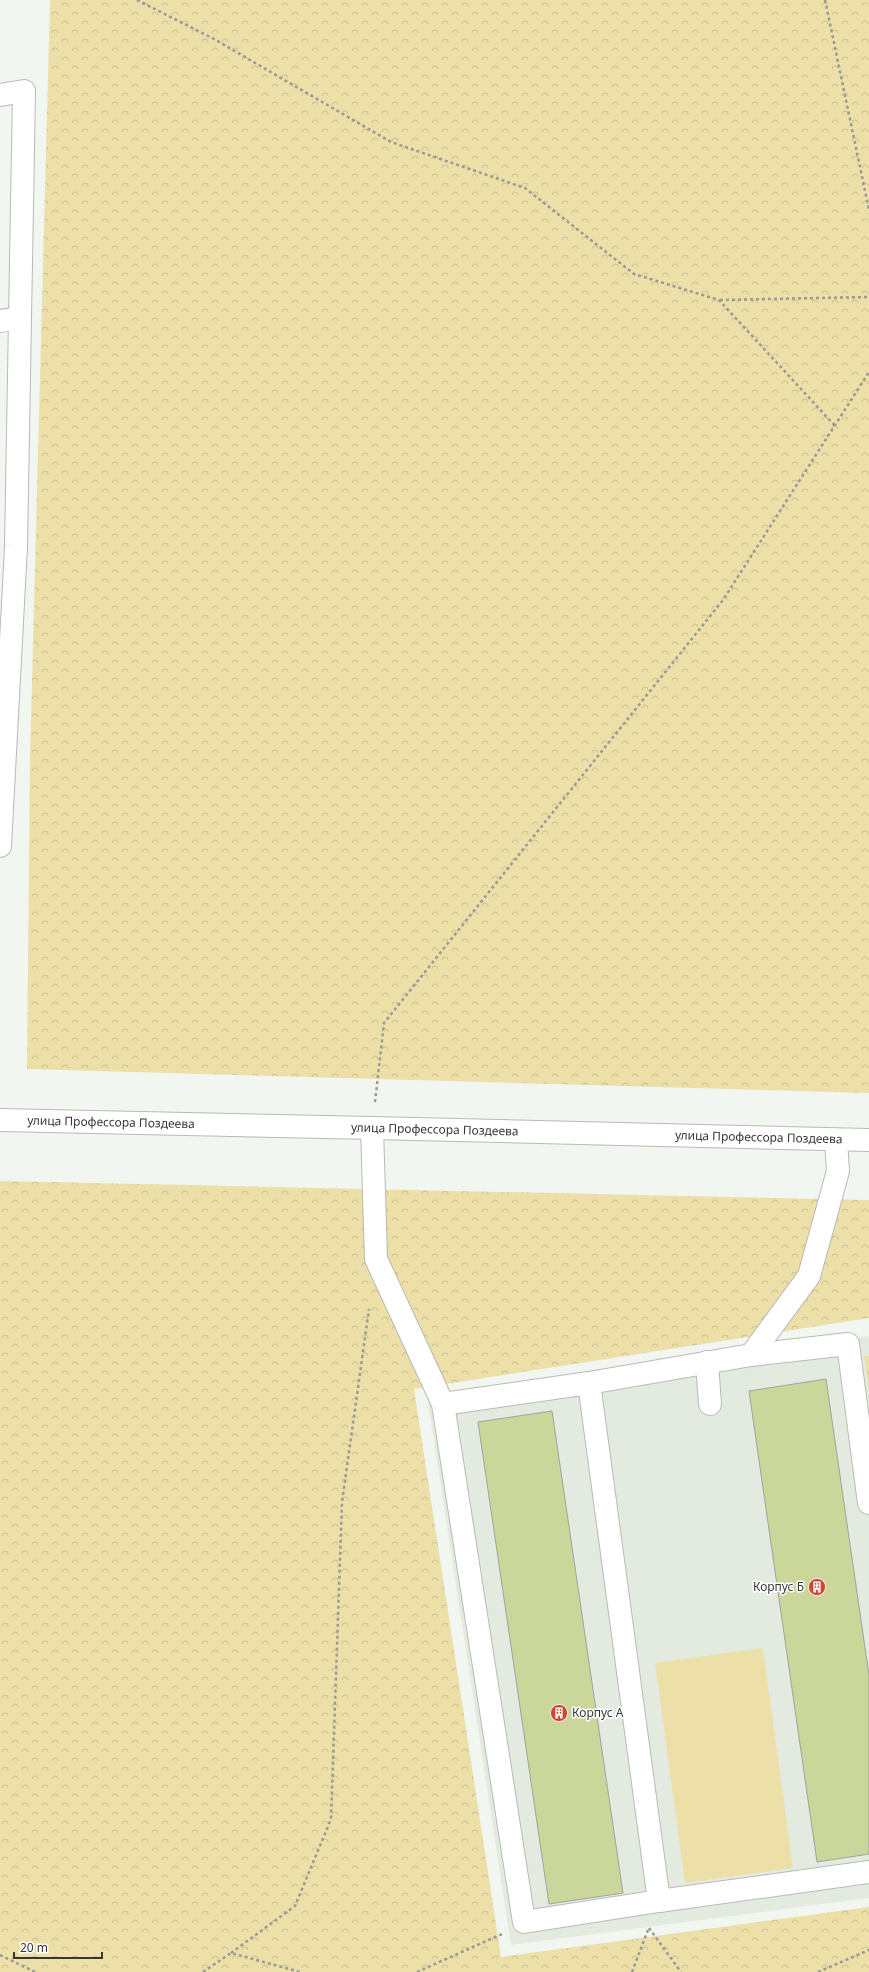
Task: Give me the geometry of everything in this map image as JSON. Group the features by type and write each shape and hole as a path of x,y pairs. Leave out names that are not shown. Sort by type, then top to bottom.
{"street":[{"path":"0,95 24,91 10,319 8,548 0,846"},
{"name":"улица Профессора Поздеева","path":"0,1120 869,1140"},
{"path":"372,1128 376,1259 443,1404 524,1922 659,1901 869,1872"},
{"path":"751,1355 809,1276 838,1171 836,1140"},
{"path":"443,1404 589,1383 751,1355 848,1344 869,1503"},
{"path":"707,1362 710,1404"},
{"path":"589,1383 659,1901"}],"path":[{"path":"137,0 214,39 391,142 526,188 634,274 720,300 869,297"},
{"path":"825,0 869,210"},
{"path":"720,300 836,427"},
{"path":"372,1128 384,1024 723,600 836,427 869,372"},
{"path":"203,1972 295,1906 331,1819 342,1502 369,1306"},
{"path":"632,1972 659,1901"},
{"path":"417,1972 489,1941 524,1922"},
{"path":"649,1928 682,1972"},
{"path":"818,1972 869,1950"},
{"path":"231,1953 300,1972"},
{"path":"0,1955 35,1972"}],"shaded area":[{"path":"869,1336 869,1898 511,1945 428,1402"}],"green space":[{"path":"50,0 869,0 869,1093 27,1069 30,759"},
{"path":"0,1181 869,1200 869,1318 414,1389 501,1957 869,1907 869,1972 0,1972"},
{"path":"864,1356 869,1356 869,1390"},
{"path":"763,1648 793,1868 685,1883 655,1663"}],"building":[{"name":"Корпус Б","path":"826,1379 869,1675 869,1854 817,1862 749,1391"},
{"name":"Корпус А","path":"552,1411 623,1893 549,1904 478,1422"}],"place":[{"name":"Корпус Б","path":"817,1587"},
{"name":"Корпус А","path":"559,1713"}]}
